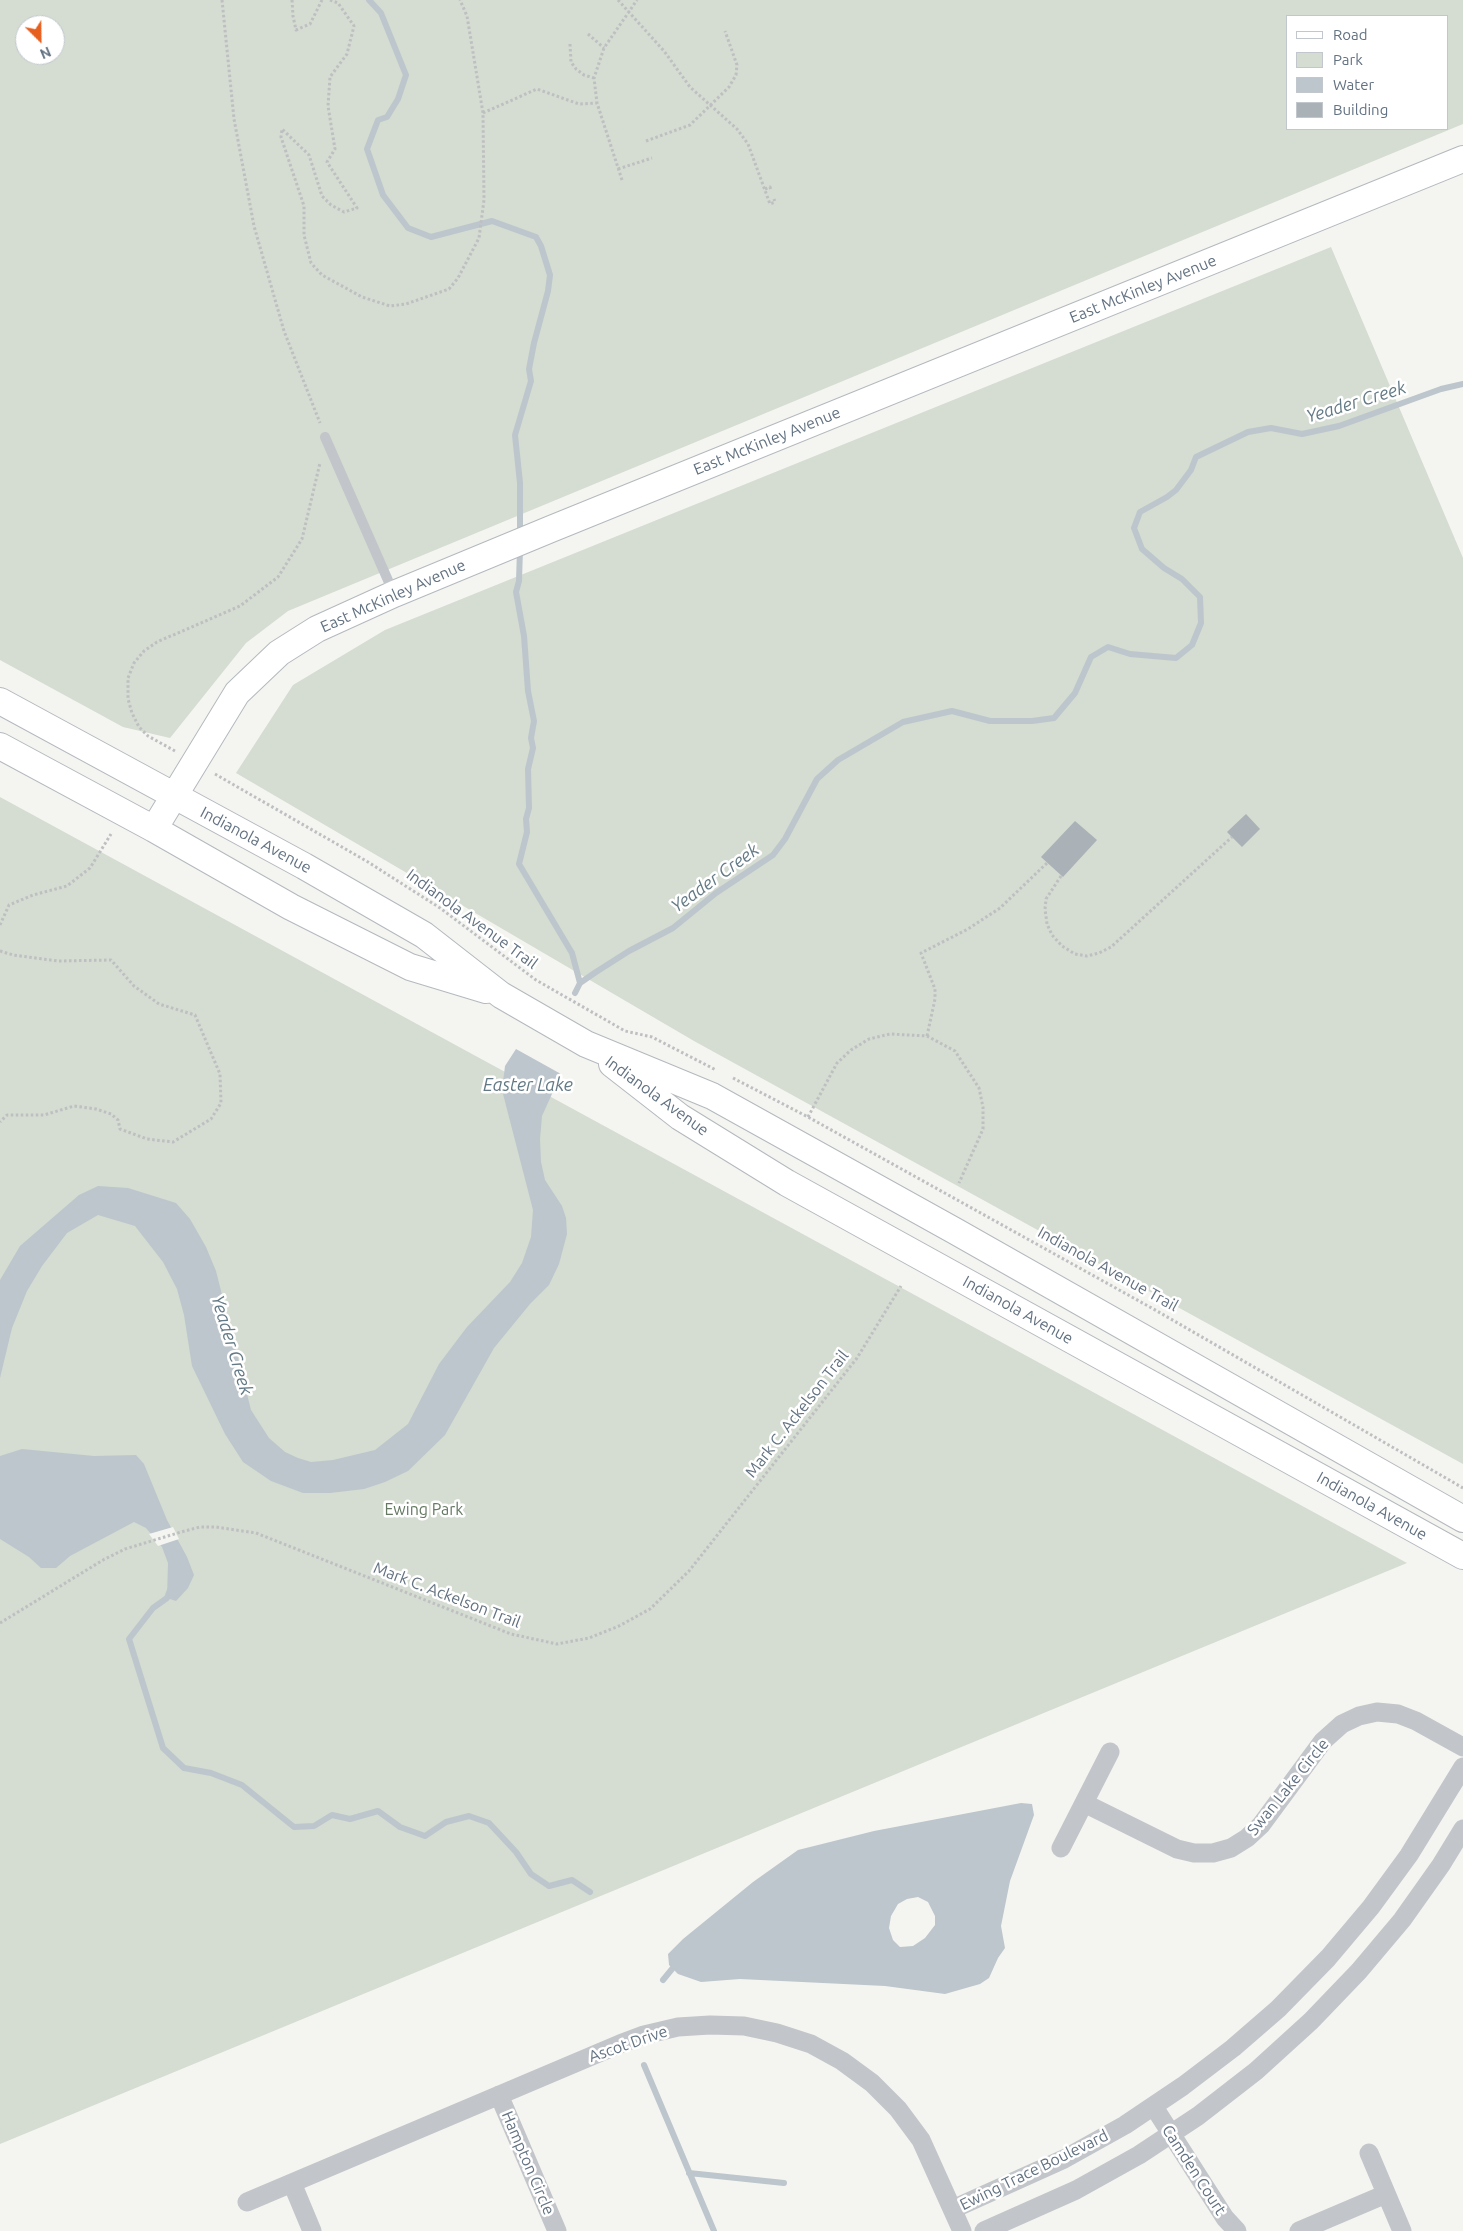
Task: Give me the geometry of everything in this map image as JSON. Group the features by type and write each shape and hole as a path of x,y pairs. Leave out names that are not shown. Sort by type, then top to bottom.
{"main road":[{"name":"East McKinley Avenue","path":"154,829 173,795 238,693 279,653 317,629 394,594 550,529 1463,159"},
{"name":"Indianola Avenue","path":"0,701 304,866 424,935 501,995 586,1044 720,1101 1463,1519"},
{"name":"Indianola Avenue","path":"0,746 154,829 291,908 410,967 501,995"},
{"name":"Indianola Avenue","path":"586,1044 680,1117 787,1182 1463,1556"}],"street":[{"name":"Swan Lake Circle","path":"1084,1803 1177,1849 1194,1853 1213,1853 1231,1848 1247,1838 1261,1825 1323,1741 1342,1724 1358,1716 1377,1712 1398,1714 1416,1721 1463,1747"},
{"path":"1061,1848 1110,1752"},
{"name":"Ewing Trace Boulevard","path":"953,2209 1064,2159 1154,2107 1233,2048 1278,2009 1328,1958 1371,1906 1409,1855 1463,1767"},
{"name":"Ewing Trace Boulevard","path":"984,2231 1076,2190 1139,2155 1198,2116 1256,2071 1312,2021 1359,1971 1402,1920 1441,1865 1463,1829"},
{"name":"Ascot Drive","path":"247,2202 644,2035 678,2027 710,2025 744,2026 777,2033 810,2044 842,2061 872,2083 892,2102 921,2140 962,2231"},
{"name":"Hampton Circle","path":"499,2095 557,2231"},
{"name":"Camden Court","path":"1154,2107 1225,2218 1237,2231"},
{"path":"1369,2152 1402,2231"},
{"path":"292,2184 312,2231"},
{"path":"1298,2231 1386,2194"}],"lane":[{"path":"325,437 394,594"}],"path":[{"path":"175,750 148,736 132,713 128,699 128,685 134,663 144,651 157,642 240,606 278,577 302,539 325,437 284,331 254,226 234,119 222,0"},
{"path":"292,0 292,16 296,30 310,24 322,0"},
{"path":"330,0 338,2 354,26 347,54 330,77 328,106 335,150 327,162 357,208 344,212 332,206 322,196 309,155 282,129 281,137 304,206 304,234 311,263 322,275 362,297 390,306 406,304 448,289 458,278 479,238 482,210 483,112 467,16 460,0"},
{"path":"618,0 664,51 690,87 737,129 748,144 770,204 775,202 774,199"},
{"path":"622,180 597,103 594,78 604,48 637,0"},
{"path":"646,141 690,125 729,87 736,75 738,65 725,31"},
{"path":"588,34 604,48"},
{"path":"570,44 572,62 576,69 584,75 594,78"},
{"path":"483,112 537,90 579,104 597,103"},
{"path":"618,169 652,158"},
{"path":"765,189 770,187 771,190"},
{"name":"Indianola Avenue Trail","path":"228,781 368,862 440,908 536,980 625,1031 652,1037 708,1066"},
{"path":"0,926 9,904 67,886 90,868 111,834"},
{"path":"1061,876 1046,899 1047,924 1052,935 1062,946 1075,954 1087,956 1099,953 1111,946 1232,836"},
{"path":"927,1036 935,999 935,989 921,953 968,929 1000,908 1047,863"},
{"path":"0,951 13,955 58,961 111,960 134,986 159,1004 195,1015 220,1074 221,1103 211,1118 173,1142 147,1139 120,1129 118,1120 96,1108 74,1106 44,1115 6,1115 0,1122"},
{"path":"808,1117 837,1064 851,1050 869,1040 890,1034 927,1036 955,1051 979,1088 983,1107 983,1129 959,1183"},
{"name":"Indianola Avenue Trail","path":"736,1080 808,1117 1157,1311 1463,1488"},
{"name":"Mark C. Ackelson Trail","path":"0,1623 103,1560 125,1549 200,1527 216,1527 256,1533 511,1634 557,1644 590,1638 619,1626 650,1609 689,1572 857,1358 901,1286"}],"green space":[{"path":"0,0 1463,0 1463,124 288,611 246,643 170,738 123,727 0,660"},
{"path":"1331,247 1463,558 1463,1464 694,1041 236,773 293,685 385,630"},
{"name":"Ewing Park","path":"0,797 1407,1563 0,2144"}],"water":[{"name":"Easter Lake","path":"516,1049 561,1074 542,1116 540,1139 541,1162 545,1180 562,1206 566,1218 567,1234 559,1264 549,1285 530,1304 494,1348 445,1435 408,1471 364,1489 330,1493 303,1493 271,1481 243,1462 225,1434 192,1366 184,1315 177,1289 163,1262 135,1226 98,1215 67,1233 42,1266 27,1291 12,1328 0,1378 0,1280 20,1246 79,1195 98,1186 128,1188 176,1203 190,1219 206,1247 216,1271 251,1410 269,1438 285,1452 311,1462 333,1460 375,1450 408,1424 439,1364 467,1327 510,1282 522,1263 531,1237 533,1210 502,1090 505,1066"},
{"path":"22,1449 94,1456 136,1455 144,1464 167,1520 187,1557 194,1575 188,1588 176,1601 167,1598 168,1563 162,1547 146,1528 134,1522 70,1556 56,1568 41,1568 29,1557 0,1539 0,1456"},
{"path":"1021,1803 1032,1804 1034,1815 1010,1881 1001,1926 1005,1948 989,1978 980,1984 945,1994 885,1986 740,1979 701,1982 678,1974 669,1965 668,1954 683,1939 753,1882 798,1850 874,1831","holes":["918,1897 928,1902 935,1916 935,1925 925,1938 913,1946 900,1947 893,1940 889,1928 891,1916 898,1904 907,1899"]}],"pier":[{"path":"173,1527 179,1539 158,1546 149,1534"}],"building":[{"path":"1246,814 1260,829 1242,847 1227,832"},
{"path":"1075,821 1097,840 1063,877 1041,857"}],"waterway":[{"path":"369,0 381,13 406,75 398,99 387,117 378,120 367,149 383,195 408,228 431,237 492,221 536,237 541,246 550,275 548,291 529,369 531,381 515,435 520,483 520,534"},
{"name":"Yeader Creek","path":"575,993 580,983 629,951 673,928 716,893 773,855 785,839 817,779 838,760 903,722 952,711 990,721 1032,721 1054,718 1075,693 1091,657 1108,647 1130,654 1176,658 1192,645 1201,623 1200,597 1182,579 1164,568 1142,549 1134,528 1140,512 1176,490 1191,470 1196,457 1248,432 1271,428 1302,434 1339,426 1441,389 1463,384"},
{"path":"520,549 519,581 516,592 524,636 528,691 534,721 531,738 533,748 528,769 529,808 526,819 527,832 519,864 572,953 580,983"},
{"path":"170,1590 167,1598 153,1608 129,1639 163,1748 184,1768 211,1773 242,1785 294,1827 314,1826 332,1815 350,1819 378,1811 400,1827 425,1836 446,1822 469,1816 489,1823 516,1852 531,1874 549,1886 572,1880 590,1892"},
{"path":"663,1980 672,1969"},
{"path":"644,2065 714,2231"},
{"path":"689,2173 784,2183"}]}
